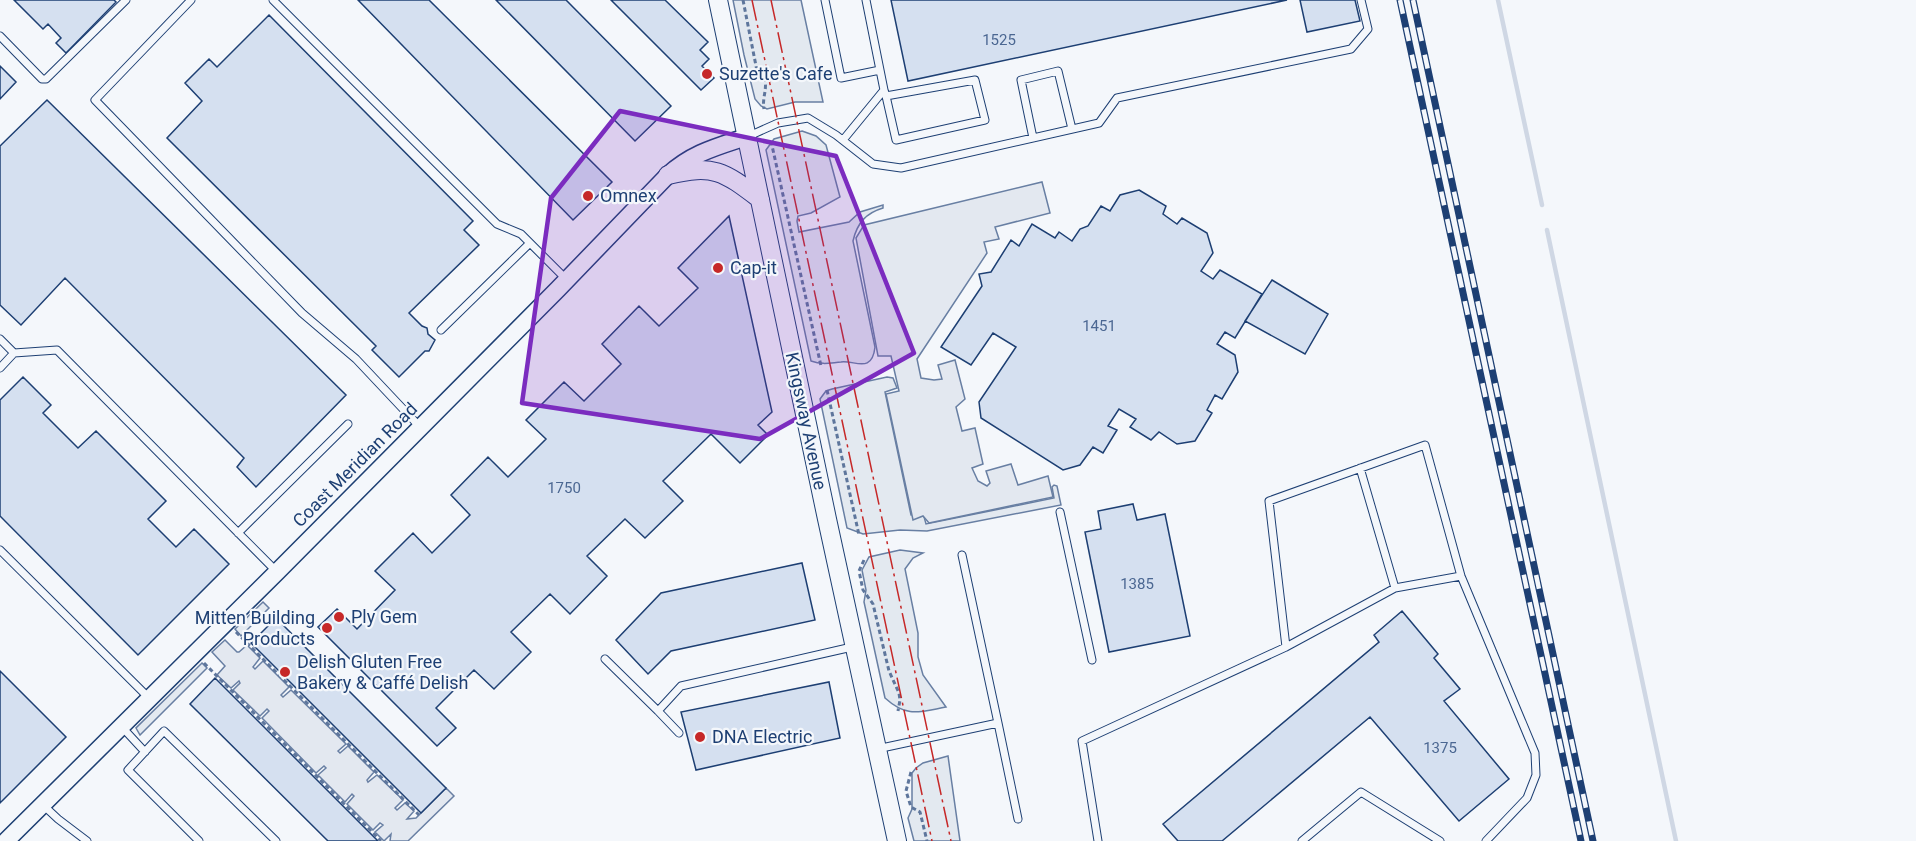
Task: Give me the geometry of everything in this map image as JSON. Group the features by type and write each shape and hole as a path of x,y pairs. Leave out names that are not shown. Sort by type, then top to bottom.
{"main road":[{"name":"Kingsway Avenue","path":"717,0 897,841"},
{"path":"668,175 698,168 708,169 740,184 760,199"}],"street":[{"name":"Coast Meridian Road","path":"6,841 277,572 679,164 694,155 746,137"}],"lane":[{"path":"0,36 42,79 46,79 126,0"},
{"path":"191,0 95,99 302,313 356,358 420,427"},
{"path":"273,0 497,224 520,234 567,280"},
{"path":"825,0 841,78 880,70"},
{"path":"843,140 885,93 975,80 985,120 896,140 885,93 880,70 866,0"},
{"path":"746,137 778,123 808,118 843,140 873,164 902,168 1100,123 1117,98 1351,49 1368,29 1361,0"},
{"path":"1033,138 1021,80 1049,73 1058,71 1072,129"},
{"path":"441,330 530,243"},
{"path":"0,339 14,353"},
{"path":"0,368 14,353 57,350 277,572"},
{"path":"238,532 348,424"},
{"path":"1286,647 1269,501 1425,445 1461,576 1534,753 1536,775 1527,798 1486,841"},
{"path":"1360,468 1395,588"},
{"path":"1060,512 1092,660"},
{"path":"0,550 149,698"},
{"path":"962,555 1018,819"},
{"path":"1098,841 1082,741 1286,647 1395,588 1461,576"},
{"path":"658,711 681,686 855,647"},
{"path":"605,659 679,733"},
{"path":"877,749 998,723"},
{"path":"121,726 145,752"},
{"path":"199,841 128,771 164,731 276,841"},
{"path":"1302,841 1361,792 1440,841"},
{"path":"42,804 83,840"}],"path":[{"path":"743,0 758,76 765,80 767,90 762,99 764,109"},
{"path":"771,141 821,366"},
{"path":"827,390 858,535"},
{"path":"864,560 859,571 863,590 873,604 889,671 900,700 898,711"},
{"path":"232,628 419,814"},
{"path":"201,660 381,841"},
{"path":"911,772 906,791 911,807 921,812 927,841"}],"highlighted area":[{"path":"620,111 836,156 914,353 760,439 522,403 551,198"}],"shaded area":[{"path":"733,0 801,0 823,102 795,102 767,109 761,106 755,99"},
{"path":"802,131 816,136 826,145 840,197 811,213 798,216 799,232 849,222 860,212 883,205 883,208 863,220 853,241 875,347 867,363 811,361 766,150 774,139"},
{"path":"1042,182 1050,213 995,227 999,239 984,242 987,253 917,359 921,378 934,380 942,379 938,365 955,360 965,399 956,407 962,431 975,428 983,464 972,468 978,481 987,486 990,483 986,471 1011,464 1018,485 1048,476 1053,497 929,523 923,516 913,520 886,394 899,391 891,356 878,356 856,238 864,225"},
{"path":"887,377 893,378 897,388 885,392 911,515 923,513 926,524 1054,498 1052,487 1054,485 1057,486 1061,505 927,531 900,530 863,534 847,528 820,399 826,391 832,389"},
{"path":"900,550 923,553 913,558 905,569 918,633 918,657 923,675 946,707 921,712 907,711 900,709 885,698 864,602 866,590 862,570 869,557"},
{"path":"263,602 269,608 241,636 235,629"},
{"path":"225,640 237,652 247,645 260,658 253,667 255,669 263,661 289,687 281,695 283,697 291,690 346,744 338,751 340,753 348,746 374,772 367,780 368,782 377,775 403,800 395,808 397,810 405,803 414,811 407,819 416,818 446,788 454,796 408,841 390,841 391,834 384,841 375,832 383,825 380,823 373,830 347,804 354,796 352,794 345,802 318,775 326,768 324,766 316,773 262,718 269,711 267,709 260,716 233,690 240,683 239,681 231,688 217,675 225,666 212,652"},
{"path":"202,663 207,668 140,735 136,728"},
{"path":"948,756 960,841 914,841 908,818 912,809 912,773 923,763"}],"building":[{"path":"14,0 114,0 116,2 66,53 56,43 61,38 48,24 43,29"},
{"path":"358,0 429,0 612,182 573,220"},
{"path":"496,0 566,0 671,106 635,141"},
{"path":"611,0 665,0 708,42 700,50 709,59 702,66 714,78 701,90"},
{"path":"891,0 1287,0 908,81"},
{"path":"1300,0 1355,0 1360,21 1307,32"},
{"path":"269,15 473,221 464,230 479,245 409,313 427,328 428,334 435,340 429,351 425,351 399,377 372,350 376,346 167,138 202,101 185,83 209,59 217,67"},
{"path":"0,66 16,82 0,99"},
{"path":"47,100 346,395 256,487 237,467 244,458 65,278 21,325 0,305 0,146"},
{"path":"1139,190 1166,206 1163,214 1177,224 1182,218 1207,233 1213,253 1201,271 1213,279 1220,270 1262,294 1235,338 1225,332 1217,344 1235,355 1238,372 1222,399 1215,395 1207,410 1212,413 1195,441 1177,444 1159,432 1151,440 1130,427 1136,419 1119,409 1108,426 1117,430 1103,453 1093,447 1080,465 1063,470 981,418 979,402 1016,347 993,333 971,365 941,347 982,286 979,274 991,272 1011,240 1019,246 1032,224 1055,238 1059,232 1072,241 1080,229 1088,226 1101,206 1110,211 1120,195"},
{"path":"729,216 772,412 758,425 768,435 740,463 711,434 663,481 683,501 645,538 625,519 587,556 607,576 570,614 550,594 511,632 531,652 494,689 474,670 436,708 456,728 437,746 318,627 337,609 357,629 395,590 375,571 413,533 432,553 470,515 451,495 488,457 508,477 546,439 526,420 564,382 584,401 621,364 602,344 639,306 659,326 698,288 678,268"},
{"path":"1272,280 1328,314 1305,354 1245,321"},
{"path":"23,377 51,405 43,413 78,448 96,431 166,501 148,519 176,547 194,529 229,564 138,655 0,516 0,400"},
{"path":"1133,504 1137,520 1165,514 1190,636 1109,652 1085,532 1101,529 1098,511"},
{"path":"802,563 815,620 671,651 648,674 616,640 661,593"},
{"path":"1402,611 1438,654 1434,658 1460,689 1444,701 1509,779 1459,821 1370,717 1222,841 1178,841 1163,824 1379,642 1374,635"},
{"path":"276,618 446,788 421,813 251,643"},
{"path":"0,671 66,737 0,803"},
{"path":"215,678 378,841 328,841 190,704"},
{"path":"829,682 840,738 696,770 681,712"}],"waterway":[{"path":"1498,0 1542,205"},
{"path":"1547,230 1676,841"}],"railway":[{"path":"1400,0 1581,841"},
{"path":"1413,0 1593,841"}],"power":[{"path":"752,0 932,841"},
{"path":"771,0 951,841"}],"place":[{"name":"Suzette's Cafe","path":"707,74"},
{"name":"Omnex","path":"588,196"},
{"name":"Cap-it","path":"718,268"},
{"name":"Ply Gem","path":"339,617"},
{"name":"Mitten Building Products","path":"327,628"},
{"name":"Delish Gluten Free Bakery & Caffé Delish","path":"285,672"},
{"name":"DNA Electric","path":"700,737"}]}
